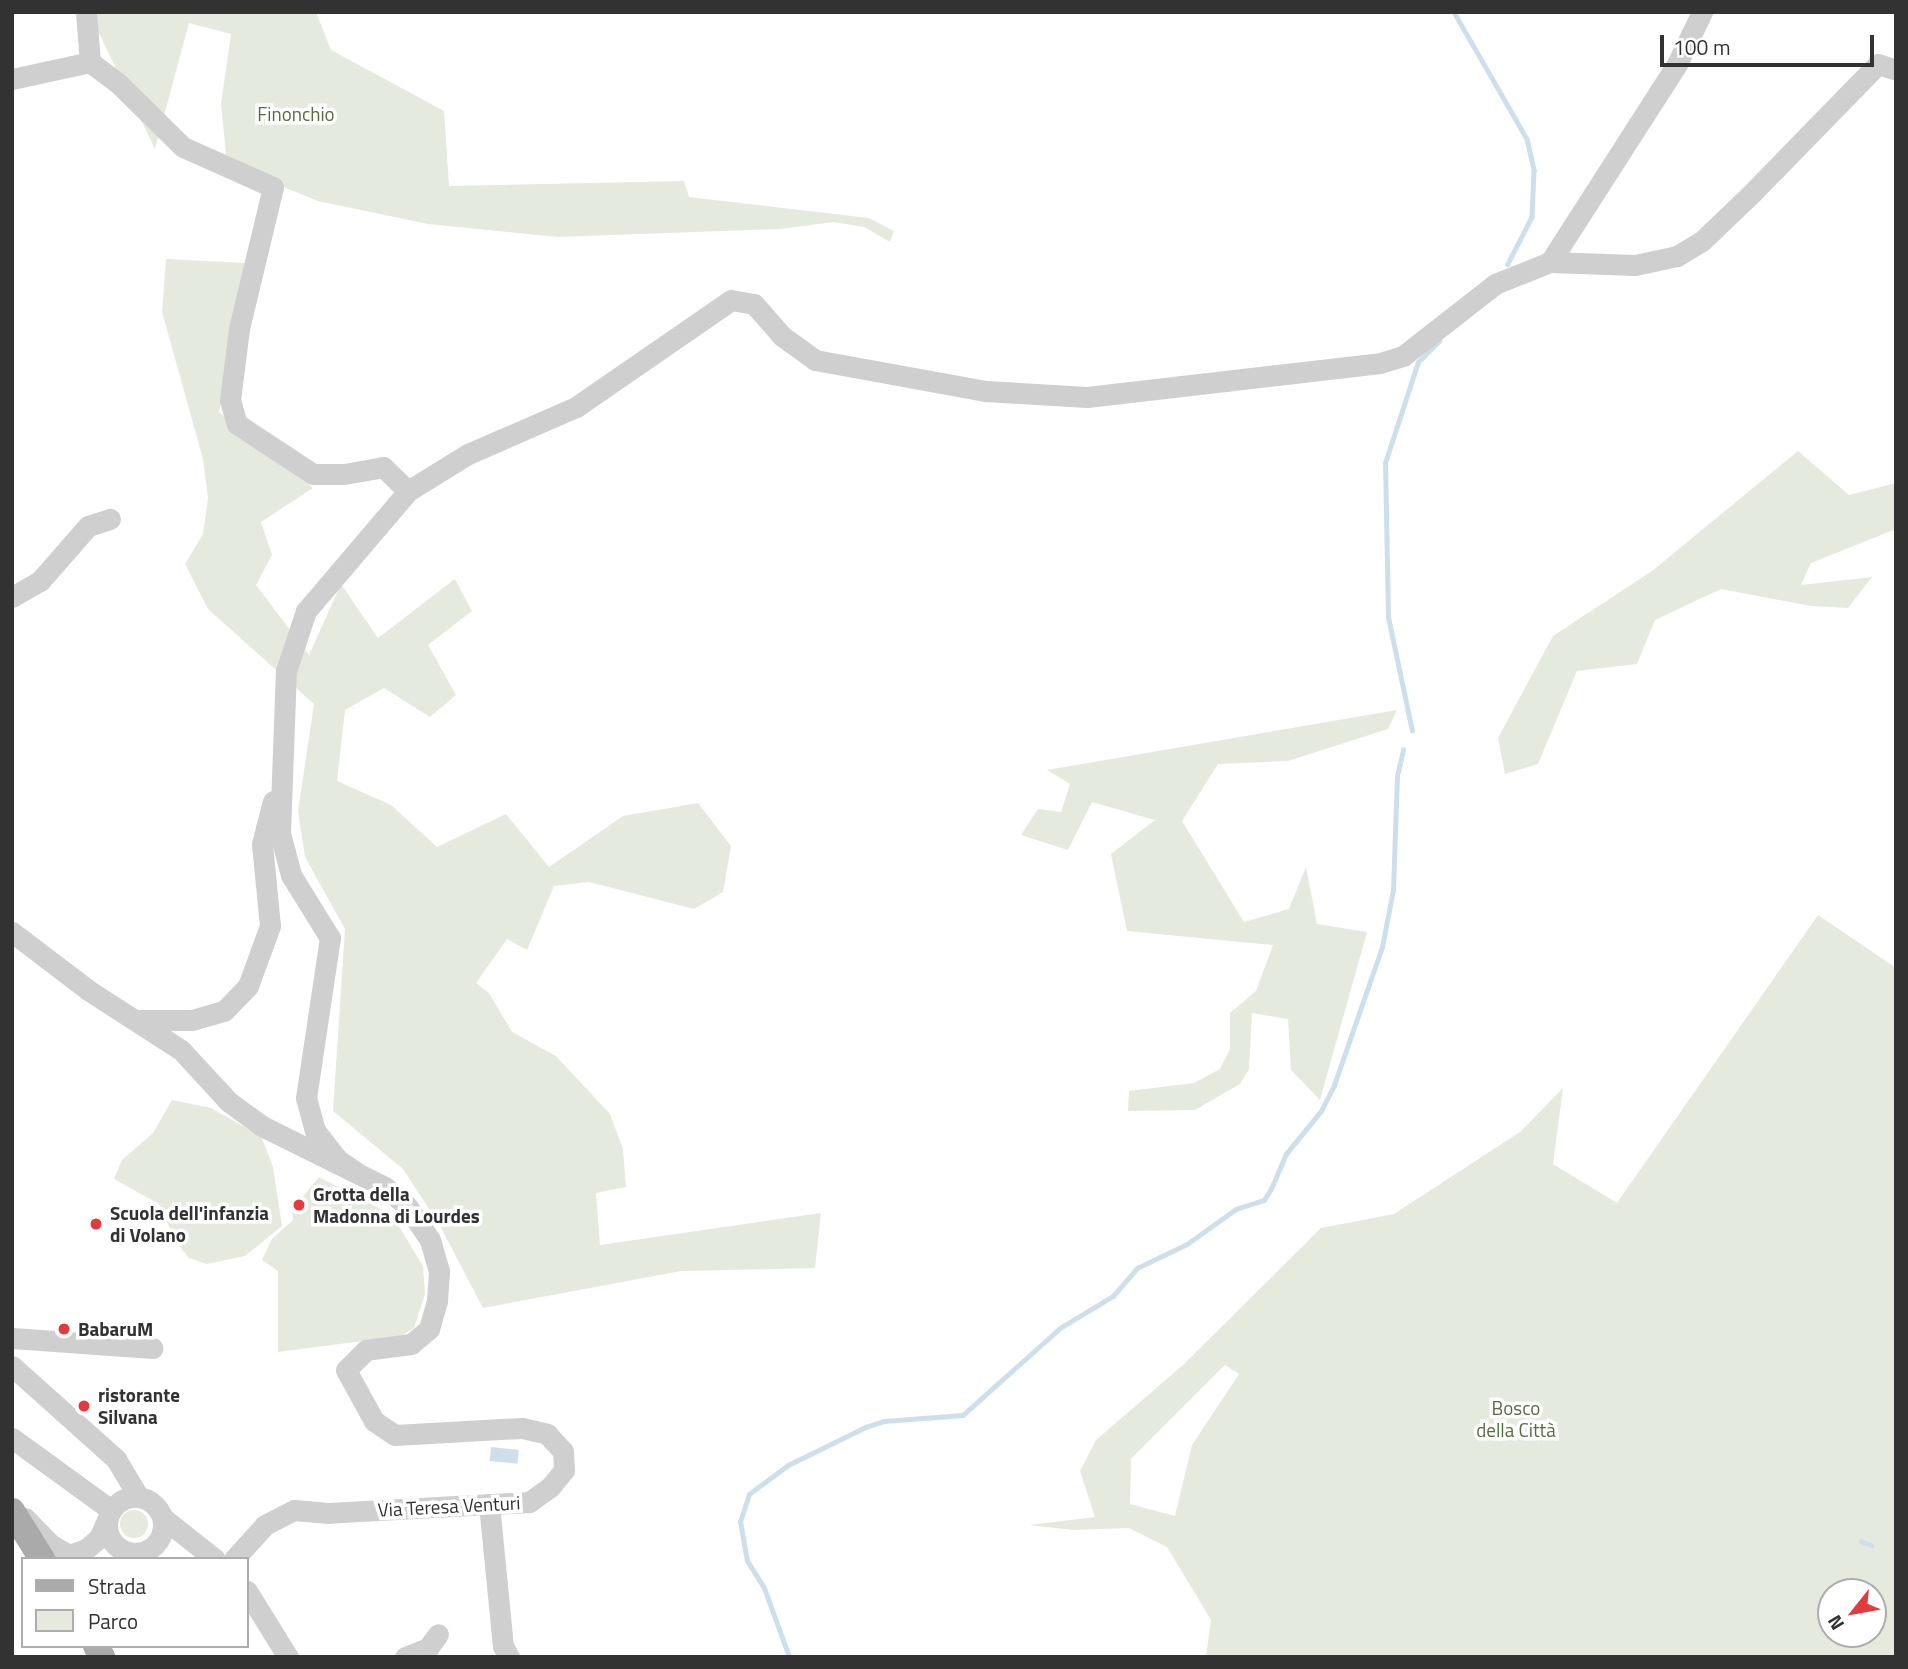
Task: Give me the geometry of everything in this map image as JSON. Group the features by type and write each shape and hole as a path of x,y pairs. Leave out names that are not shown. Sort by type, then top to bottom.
{"main road":[{"path":"12,1509 41,1557"}],"street":[{"path":"86,12 90,62 118,83 183,147 273,187 239,329 230,400 237,424 313,474 344,474 383,467 408,491"},
{"path":"1550,262 1677,64 1702,12"},
{"path":"12,79 90,62"},
{"path":"355,1172 338,1160 315,1131 306,1098 330,938 290,875 281,834 285,776 286,671 306,611 408,491 468,454 576,407 730,300 754,304 782,336 815,360 986,391 1087,397 1380,363 1403,356 1495,284 1550,262 1635,265 1676,256 1702,241 1752,194 1878,64 1896,70"},
{"path":"12,597 40,581 89,526 110,519"},
{"path":"135,1020 192,1020 224,1011 248,986 270,926 262,844 276,789 285,776"},
{"path":"12,932 88,990 181,1050 229,1102 262,1126 355,1172"},
{"name":"Via Teresa Venturi","path":"236,1557 265,1525 294,1510 328,1513 529,1502 550,1487 564,1470 563,1451 547,1434 522,1428 395,1435 374,1421 346,1370 366,1350 411,1343 429,1329 439,1272 430,1240 407,1206 385,1187 355,1172"},
{"path":"12,1338 153,1348"},
{"path":"12,1366 116,1459 138,1496 157,1507 163,1518 211,1555"},
{"path":"12,1438 109,1515 116,1546 127,1556 155,1545 211,1555"},
{"path":"12,1509 50,1544 69,1555 86,1549 99,1538 109,1515 127,1497 138,1496"},
{"path":"489,1504 503,1646 509,1657"},
{"path":"155,1545 162,1533 163,1518"},
{"path":"248,1593 288,1657"},
{"path":"405,1657 428,1648 438,1634"}],"green space":[{"name":"Finonchio","path":"94,12 316,12 331,50 444,111 449,186 684,181 689,197 869,218 894,231 890,242 864,227 834,222 780,229 558,237 428,224 318,201 227,164 221,104 231,34 189,23 155,149 94,23"},
{"path":"166,259 245,263 219,412 313,488 261,522 272,555 256,585 309,655 341,584 378,638 455,579 472,611 428,645 456,695 430,717 384,688 345,710 337,781 391,805 437,847 506,814 549,867 623,816 698,803 731,846 723,892 694,909 589,882 554,886 527,950 507,939 476,983 489,993 512,1032 556,1056 610,1114 623,1149 626,1187 596,1193 600,1245 821,1213 815,1268 681,1271 483,1308 439,1224 403,1169 333,1111 345,929 305,857 298,811 314,704 208,609 185,564 203,534 208,498 203,459 162,312"},
{"path":"1798,451 1849,495 1896,483 1896,529 1811,563 1801,585 1872,577 1848,608 1811,606 1721,589 1655,620 1637,664 1577,671 1538,764 1505,774 1498,738 1553,636 1652,571"},
{"path":"1397,710 1388,729 1288,761 1218,764 1182,821 1244,922 1289,909 1306,867 1317,924 1367,932 1320,1100 1291,1070 1288,1019 1252,1013 1249,1069 1240,1084 1195,1110 1128,1111 1129,1091 1194,1083 1220,1069 1230,1049 1230,1013 1256,991 1273,945 1127,931 1111,854 1155,820 1092,802 1068,850 1021,835 1038,809 1061,812 1070,784 1047,770"},
{"name":"Bosco della Città","path":"1818,915 1896,968 1896,1657 1206,1657 1211,1620 1167,1547 1129,1528 1073,1530 1029,1525 1095,1517 1080,1471 1096,1440 1183,1365 1321,1228 1394,1214 1520,1132 1563,1088 1553,1164 1617,1203","holes":["1225,1365 1239,1374 1192,1445 1175,1516 1130,1504 1131,1459"]},
{"path":"172,1100 211,1108 261,1136 273,1167 282,1226 245,1256 207,1264 189,1258 176,1242 159,1204 114,1179 122,1160 153,1133"},
{"path":"319,1177 392,1215 423,1266 425,1294 414,1328 401,1336 278,1352 278,1271 262,1260 272,1239 293,1220 292,1210"},
{"path":"134,1510 144,1514 148,1524 144,1534 134,1538 124,1534 120,1524 124,1514"}],"water":[{"path":"491,1447 519,1450 517,1464 490,1461"}],"waterway":[{"path":"1454,12 1527,139 1534,170 1532,217 1508,264"},
{"path":"1412,731 1388,617 1385,463 1418,362 1439,341"},
{"path":"789,1657 764,1588 747,1561 740,1522 749,1494 788,1465 866,1427 884,1421 963,1415 1060,1328 1113,1296 1137,1268 1187,1244 1236,1209 1264,1200 1286,1154 1321,1111 1334,1085 1382,947 1393,890 1397,776 1403,750"},
{"path":"1861,1541 1871,1545"}],"place":[{"name":"Grotta della Madonna di Lourdes","path":"299,1205"},
{"name":"Scuola dell'infanzia di Volano","path":"96,1224"},
{"name":"BabaruM","path":"64,1329"},
{"name":"ristorante Silvana","path":"84,1406"}]}
